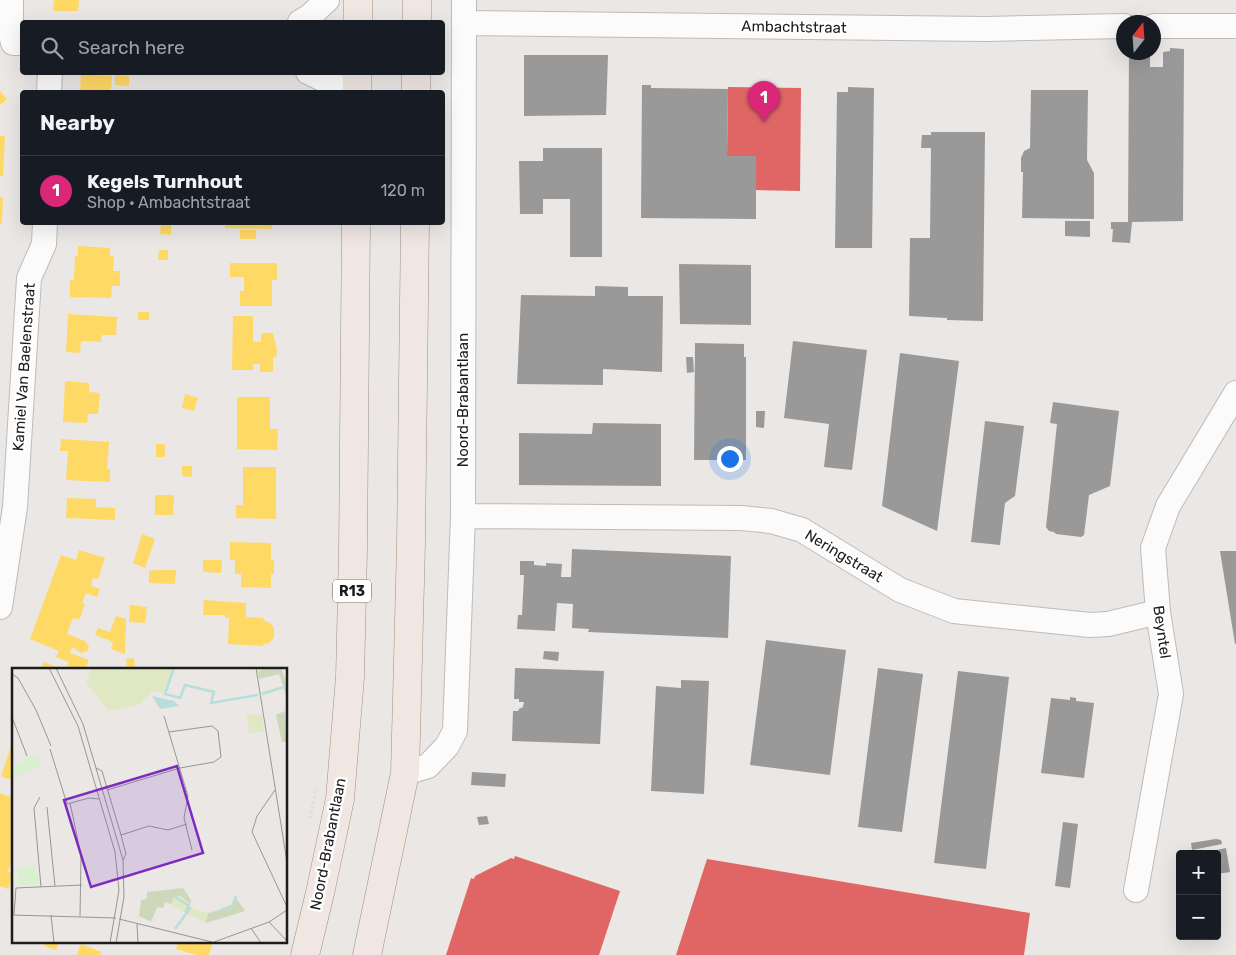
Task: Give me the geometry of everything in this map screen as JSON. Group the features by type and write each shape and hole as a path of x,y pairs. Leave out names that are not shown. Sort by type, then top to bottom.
{"main road":[{"path":"358,0 358,20"},
{"path":"416,20 417,0"},
{"path":"357,75 357,90"},
{"path":"416,75 416,90"},
{"name":"Noord-Brabantlaan","path":"305,955 340,799 350,677 356,225"},
{"path":"367,955 405,773 411,544 414,225"}],"street":[{"path":"11,0 11,34 13,42 20,42"},
{"path":"303,20 327,0"},
{"name":"Ambachtstraat","path":"464,12 986,29 1116,26"},
{"name":"Noord-Brabantlaan","path":"405,773 428,766 447,746 455,731 463,516 464,12"},
{"path":"1161,26 1236,26"},
{"path":"49,90 50,75"},
{"path":"314,75 344,90"},
{"name":"Kamiel Van Baelenstraat","path":"0,607 29,278 44,244 45,225"},
{"name":"Beyntel","path":"1136,890 1171,694 1158,612 1153,548 1168,506 1236,392"},
{"name":"Neringstraat","path":"463,516 741,518 771,520 802,530 900,590 954,611 1090,625 1108,624 1158,612"}],"path":[{"path":"310,821 316,787"}],"building: Homes":[{"path":"54,0 79,0 78,11 53,11"},
{"path":"81,75 112,76 111,89 109,90 80,90"},
{"path":"115,75 129,76 129,86 115,85"},
{"path":"0,91 7,99 0,105"},
{"path":"0,136 5,136 3,176 0,176"},
{"path":"0,197 3,197 2,224 0,224"},
{"path":"161,225 171,225 171,235 160,234"},
{"path":"225,225 272,225 272,229 225,228"},
{"path":"240,230 256,230 256,239 240,239"},
{"path":"78,246 110,248 110,256 114,256 113,271 120,271 120,286 112,286 111,298 70,297 70,280 74,280 75,256 78,256"},
{"path":"159,250 168,250 168,260 158,260"},
{"path":"230,263 277,263 277,280 272,280 272,306 240,306 240,291 244,291 244,277 230,277"},
{"path":"138,312 149,312 149,320 138,320"},
{"path":"68,314 117,317 116,335 102,335 101,342 81,341 80,353 66,352"},
{"path":"233,316 253,316 253,342 261,342 261,333 273,333 277,350 276,357 273,357 273,372 260,372 260,364 253,364 253,370 232,370"},
{"path":"65,381 89,383 89,392 100,393 98,414 88,414 87,423 63,422"},
{"path":"185,394 198,398 194,411 182,408"},
{"path":"237,397 270,397 270,429 278,429 277,450 237,449"},
{"path":"61,439 109,442 107,469 110,469 110,482 66,480 68,451 60,451"},
{"path":"156,444 165,444 165,457 156,457"},
{"path":"182,466 192,466 192,477 182,476"},
{"path":"243,467 276,467 276,519 236,518 236,505 243,505"},
{"path":"155,495 174,495 173,515 155,515"},
{"path":"67,498 96,499 96,507 115,508 115,520 66,518"},
{"path":"142,534 155,539 145,568 133,563"},
{"path":"230,542 271,543 271,560 274,560 274,574 271,574 271,588 241,587 241,574 235,574 235,560 230,560"},
{"path":"79,550 105,558 98,579 93,578 91,586 100,589 97,597 86,593 82,603 85,604 79,620 73,618 67,634 85,641 89,647 87,651 81,653 72,647 70,653 89,660 85,668 66,668 69,662 56,657 59,651 30,639 61,555 76,560"},
{"path":"203,560 222,560 221,573 203,572"},
{"path":"176,570 175,584 149,583 149,571"},
{"path":"204,600 246,603 246,617 264,618 263,620 270,623 274,628 274,638 269,643 263,644 263,646 228,644 229,618 225,618 225,615 203,615"},
{"path":"130,605 147,607 145,623 129,622"},
{"path":"116,616 126,619 125,654 111,649 113,642 95,635 98,628 110,632"},
{"path":"134,658 135,668 127,668 126,659"},
{"path":"44,662 59,668 41,668"},
{"path":"12,744 12,780 1,776"},
{"path":"12,792 12,861 8,872 11,873 12,879 8,889 0,886 0,793 10,797"},
{"path":"46,942 59,942 56,950 44,946"},
{"path":"178,942 213,942 209,955 197,955 176,949"},
{"path":"81,944 101,952 100,955 77,955"}],"building: Shops":[{"path":"728,87 801,88 800,191 756,190 756,156 727,156"},
{"path":"515,856 620,891 599,955 446,955 471,878 474,879 475,876 511,858 514,859"},
{"path":"707,859 1030,913 1024,955 676,955"}],"building: Industry":[{"path":"1170,48 1184,49 1183,221 1132,222 1130,243 1112,242 1113,229 1111,229 1111,222 1128,222 1129,60 1150,60 1150,67 1163,67 1163,52 1170,51"},
{"path":"524,55 608,55 606,115 524,116"},
{"path":"642,85 651,85 651,88 728,89 727,156 756,156 756,219 641,218"},
{"path":"848,87 874,88 872,248 835,248 837,92 848,92"},
{"path":"1031,90 1088,90 1087,160 1094,173 1094,219 1022,218 1023,172 1021,172 1021,158 1024,151 1030,148"},
{"path":"931,132 985,132 983,321 909,316 910,238 930,238 931,148 921,148 922,135 931,135"},
{"path":"543,148 602,148 602,257 570,257 570,199 543,199 543,214 520,214 519,161 543,161"},
{"path":"1065,221 1090,221 1090,237 1065,236"},
{"path":"679,264 751,265 751,325 680,324"},
{"path":"595,286 628,287 628,296 663,296 662,372 603,369 603,385 517,384 521,295 595,296"},
{"path":"793,341 867,350 852,470 824,467 829,424 784,418"},
{"path":"695,343 744,344 744,357 746,357 746,460 694,460"},
{"path":"900,353 959,361 937,531 882,506"},
{"path":"686,357 693,357 694,372 687,373"},
{"path":"1053,402 1119,411 1110,486 1089,495 1084,535 1081,537 1056,534 1049,531 1046,527 1057,424 1050,423"},
{"path":"756,411 765,411 764,428 756,427"},
{"path":"985,421 1024,426 1015,496 1005,503 1000,545 971,542"},
{"path":"593,423 661,424 661,486 519,485 519,433 592,434"},
{"path":"572,549 731,556 728,638 588,632 589,629 572,628 573,604 557,603 555,631 517,629 518,615 522,615 524,575 520,575 520,561 534,561 534,565 546,566 546,563 562,564 561,577 571,577"},
{"path":"1220,551 1236,551 1236,644 1235,644"},
{"path":"766,640 846,650 830,775 750,765"},
{"path":"544,651 559,652 558,661 543,659"},
{"path":"515,668 604,671 600,744 512,741 513,711 518,711 523,707 524,702 514,699"},
{"path":"878,668 923,674 902,832 858,827"},
{"path":"958,671 1009,677 986,869 934,863"},
{"path":"681,680 709,681 704,794 651,791 656,686 681,688"},
{"path":"1070,697 1076,698 1076,701 1094,703 1084,778 1041,773 1051,698 1070,700"},
{"path":"472,772 506,774 505,787 471,785"},
{"path":"487,816 489,824 479,825 477,817"},
{"path":"1063,822 1078,824 1070,888 1055,886"},
{"path":"1216,839 1221,840 1222,844 1192,850 1191,843"},
{"path":"1226,848 1230,872 1221,873 1221,850 1217,850"}],"place":[{"name":"Kegels Turnhout","path":"764,122"}]}
